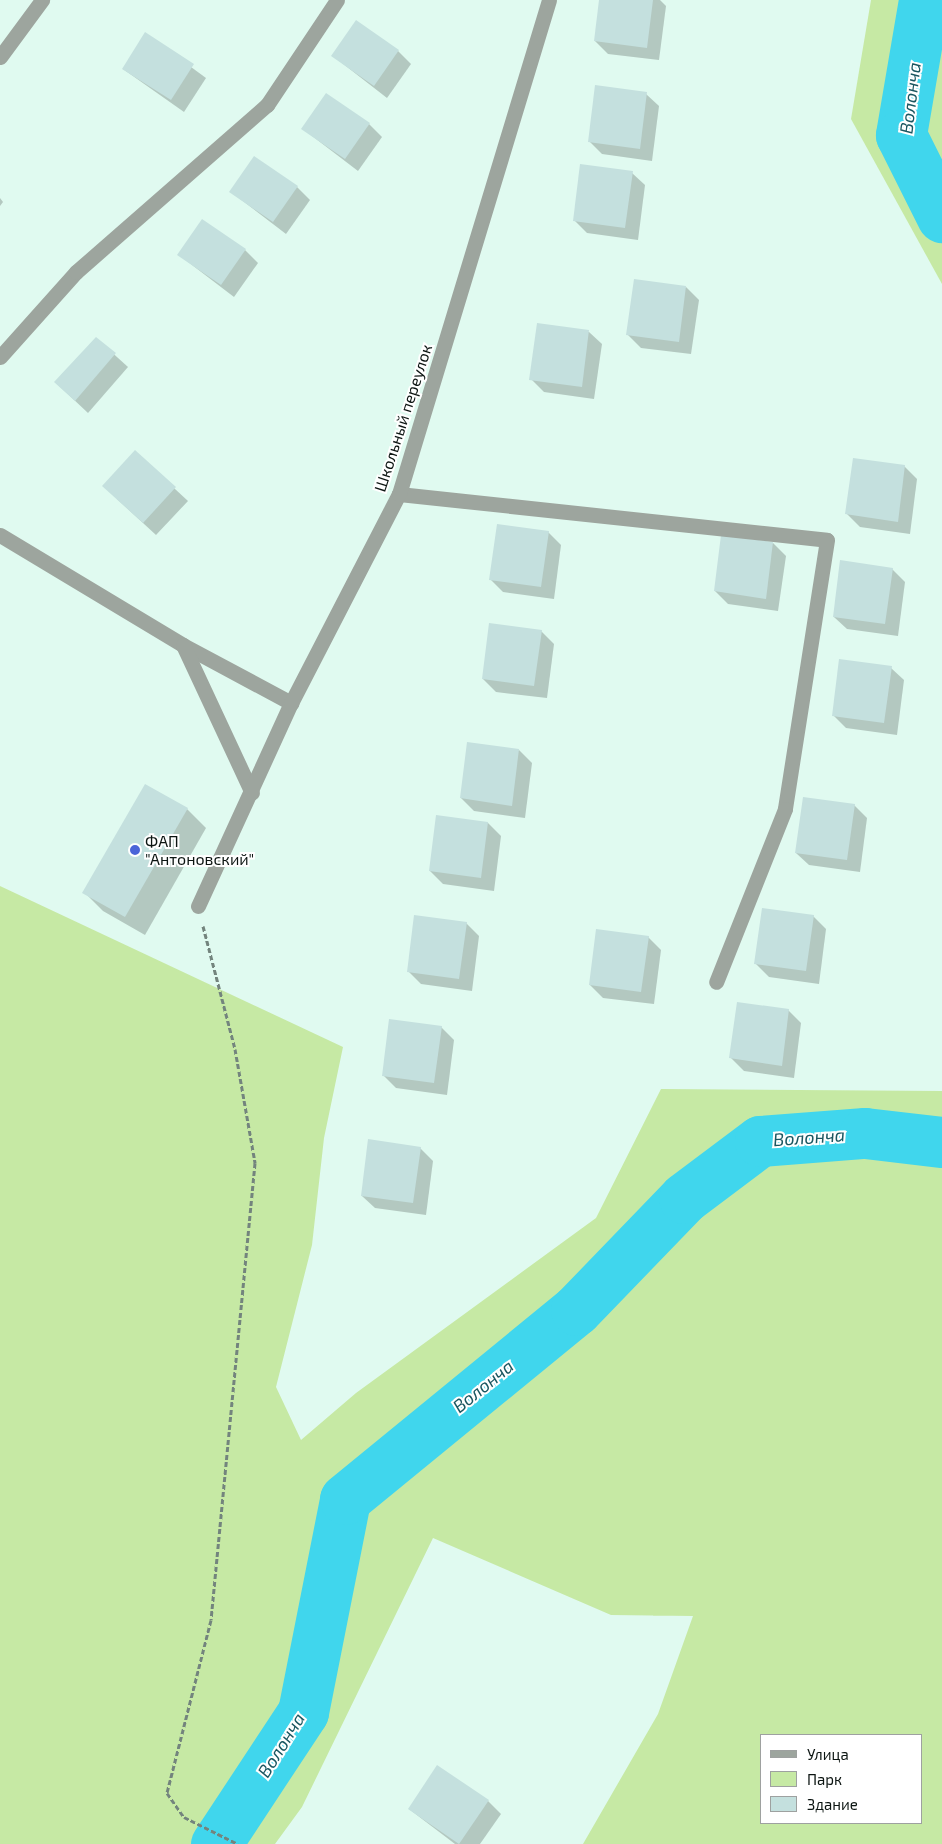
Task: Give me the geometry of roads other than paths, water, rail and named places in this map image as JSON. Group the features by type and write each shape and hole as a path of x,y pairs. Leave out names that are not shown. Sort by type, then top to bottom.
{"street":[{"path":"0,57 42,0"},
{"path":"0,357 76,272 267,105 337,0"},
{"name":"Школьный переулок","path":"198,906 252,792 291,702 399,494 549,0"},
{"path":"399,494 827,540 785,809 716,982"},
{"path":"0,535 184,645 291,702"},
{"path":"184,645 252,792"}],"waterway":[{"name":"Волонча","path":"924,0 901,135 942,217"},
{"name":"Волонча","path":"216,1844 303,1712 345,1499 576,1310 684,1198 760,1141 865,1133 942,1142"}],"place":[{"name":"ФАП \"Антоновский\"","path":"135,850"}]}
